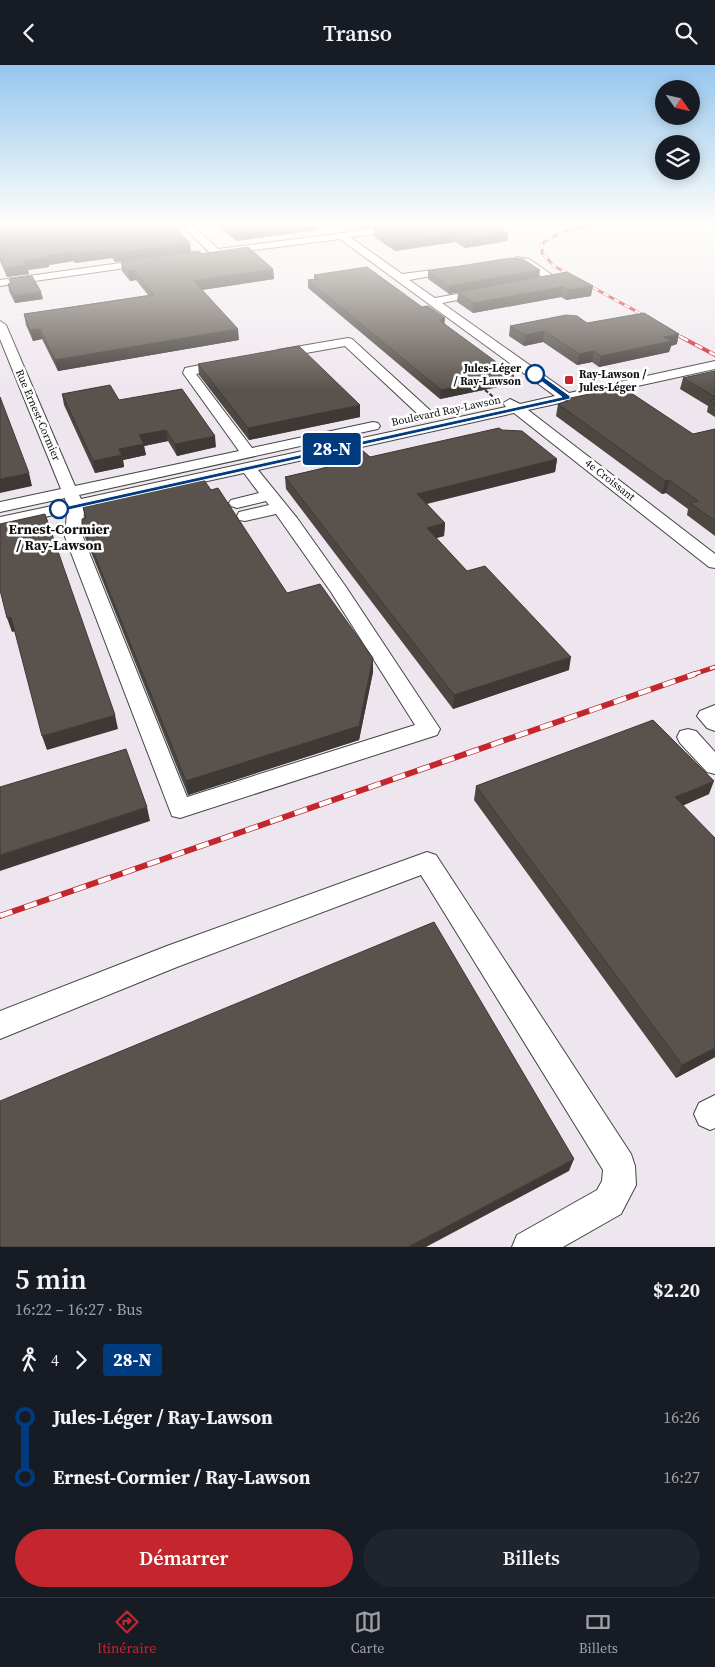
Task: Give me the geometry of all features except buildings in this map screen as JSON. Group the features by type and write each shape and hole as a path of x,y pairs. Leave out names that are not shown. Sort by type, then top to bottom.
{"street":[{"path":"0,283 20,280"},
{"path":"403,280 567,398"},
{"path":"526,284 548,280"},
{"path":"434,301 498,289"},
{"name":"Rue Ernest-Cormier","path":"0,325 73,499"},
{"path":"266,357 348,342 427,415"},
{"name":"Boulevard Ray-Lawson","path":"0,522 73,499 182,475 248,461 389,437 554,388 715,353"},
{"path":"73,499 74,537 180,809 429,729 340,591 274,501 189,373 190,371 237,362"},
{"name":"Boulevard Ray-Lawson","path":"248,461 377,426 427,415 506,402 567,398 715,365"},
{"name":"4e Croissant","path":"506,402 715,563"},
{"path":"377,426 389,437"},
{"name":"Boulevard Ray-Lawson","path":"0,507 73,499"},
{"path":"241,510 274,501"},
{"path":"715,713 708,716 715,723"},
{"path":"688,737 715,766"},
{"path":"0,1025 167,958 427,862 619,1165 619,1185 609,1202 529,1247"}],"path":[{"path":"485,390 506,402"}],"shaded area":[{"path":"0,280 715,280 715,1247 0,1247"}],"railway":[{"path":"580,280 652,320"},
{"path":"667,329 683,338"},
{"path":"681,337 715,355"},
{"path":"691,675 715,667"},
{"path":"0,916 695,674"}],"bus line":[{"name":"28-N","path":"59,509 567,398 535,374"}],"place":[{"name":"Jules-Léger / Ray-Lawson","path":"535,374"},
{"name":"Ray-Lawson / Jules-Léger","path":"569,380"},
{"name":"Ernest-Cormier / Ray-Lawson","path":"59,509"}]}
